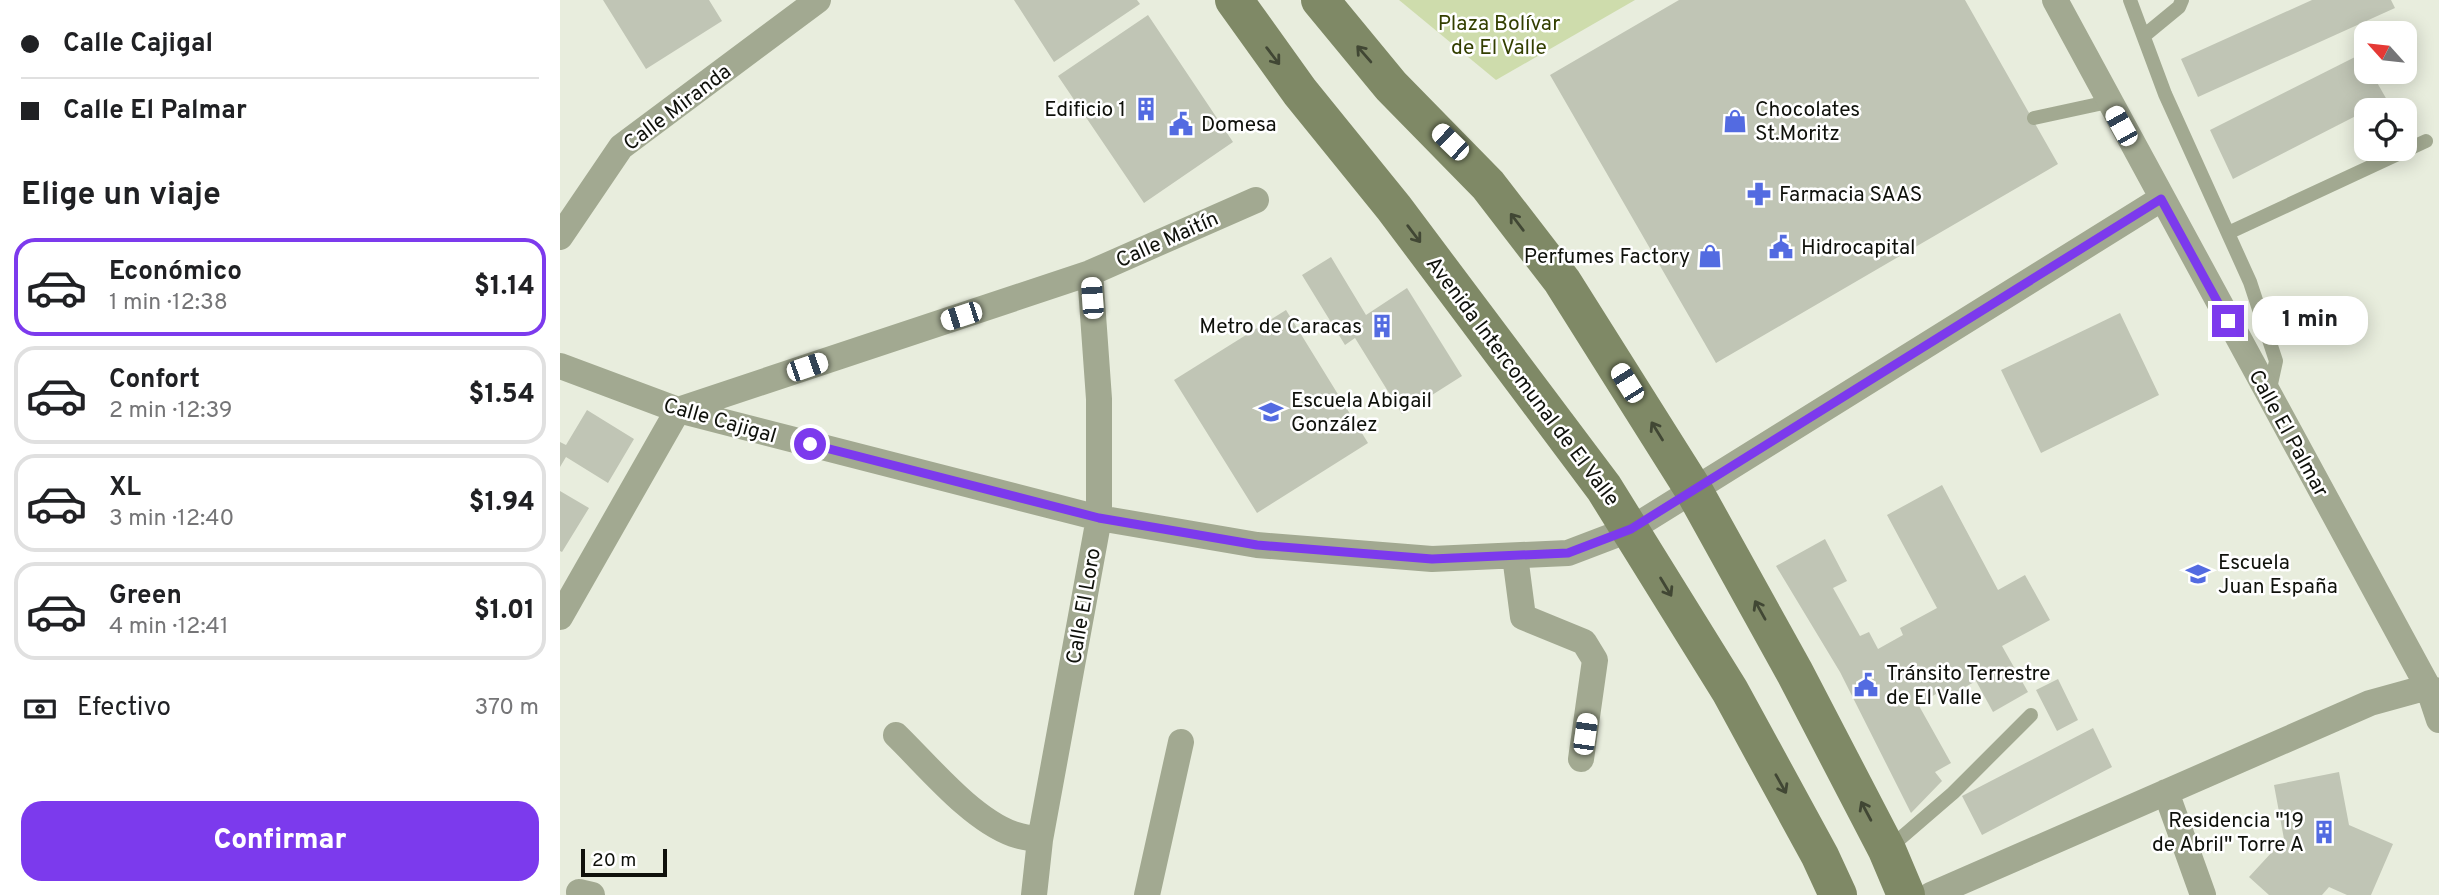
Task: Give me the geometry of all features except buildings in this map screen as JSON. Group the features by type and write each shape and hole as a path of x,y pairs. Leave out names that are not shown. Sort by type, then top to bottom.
{"main road":[{"name":"Avenida Intercomunal de El Valle","path":"1234,0 1300,92 1457,292 1631,529 1730,691 1820,856 1838,895"},
{"path":"1320,0 1391,86 1488,185 1563,281 1693,489 1887,850 1906,895"}],"street":[{"name":"Calle Miranda","path":"560,237 621,147 818,0"},
{"name":"Calle El Palmar","path":"2055,0 2161,199 2433,689 2439,720"},
{"name":"Calle Cajigal","path":"560,366 678,410 1099,518 1257,545 1432,559 1568,553 1631,529 2161,199"},
{"name":"Calle Maitín","path":"678,410 1090,272 1256,200"},
{"name":"Calle El Loro","path":"1034,895 1040,840 1099,518 1099,399 1090,272"},
{"path":"560,617 678,410"},
{"path":"1515,555 1523,617 1577,638 1590,649 1595,660 1581,760"},
{"path":"1931,895 2370,703 2433,689"},
{"path":"896,735 964,801 986,818 1012,834 1040,840"},
{"path":"1147,895 1181,742"},
{"path":"2166,792 2203,895"}],"lane":[{"path":"2130,0 2165,94 2250,282 2276,361 2269,395"},
{"path":"2145,35 2179,7 2182,0"},
{"path":"2034,118 2108,102"},
{"path":"2228,233 2426,141"},
{"path":"1887,850 1953,793 2031,715"}],"green space":[{"name":"Plaza Bolívar de El Valle","path":"1399,0 1635,0 1496,80"}],"place":[{"name":"Edificio 1","path":"1146,109"},
{"name":"Chocolates St.Moritz","path":"1735,121"},
{"name":"Domesa","path":"1181,124"},
{"name":"Farmacia SAAS","path":"1759,194"},
{"name":"Hidrocapital","path":"1781,247"},
{"name":"Perfumes Factory","path":"1710,256"},
{"name":"Metro de Caracas","path":"1382,326"},
{"name":"Escuela Abigail González","path":"1271,412"},
{"name":"Escuela Juan España","path":"2198,574"},
{"name":"Tránsito Terrestre de El Valle","path":"1866,685"},
{"name":"Residencia \"19 de Abril\" Torre A","path":"2324,832"}],"route":[{"path":"810,444 1099,518 1257,545 1432,559 1568,553 1631,529 2161,199 2228,321"}]}
